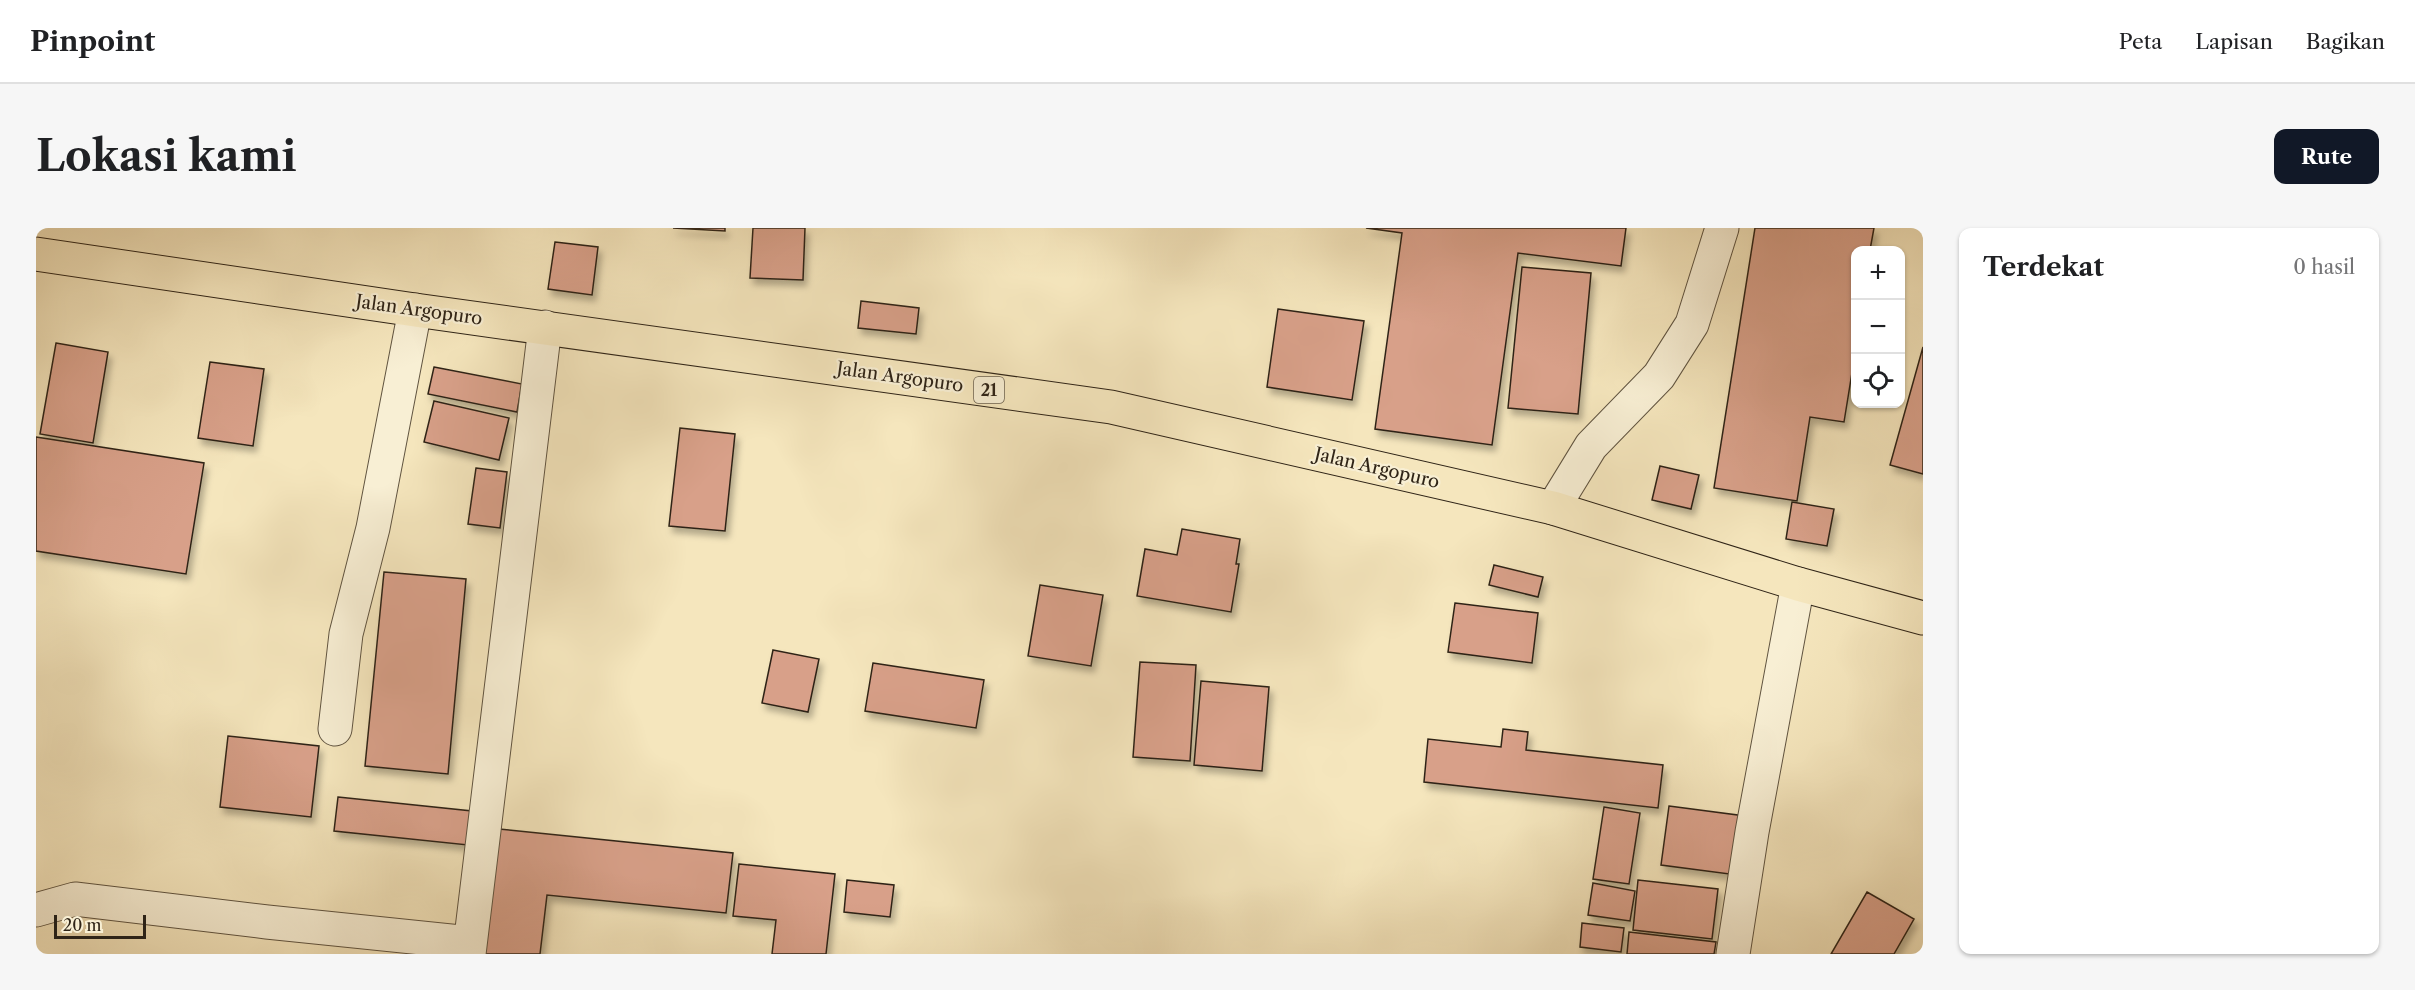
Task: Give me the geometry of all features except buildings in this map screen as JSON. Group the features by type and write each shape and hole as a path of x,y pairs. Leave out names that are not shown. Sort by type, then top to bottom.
{"highway":[{"name":"Jalan Argopuro","path":"36,254 415,310 1111,407 1553,508 1797,584 1923,618"}],"street":[{"path":"1553,508 1591,446 1659,376 1692,324 1722,228"},
{"path":"335,729 346,634 373,528 415,310"},
{"path":"36,910 75,899 469,948 545,327"},
{"path":"1733,954 1752,832 1797,584"}]}
